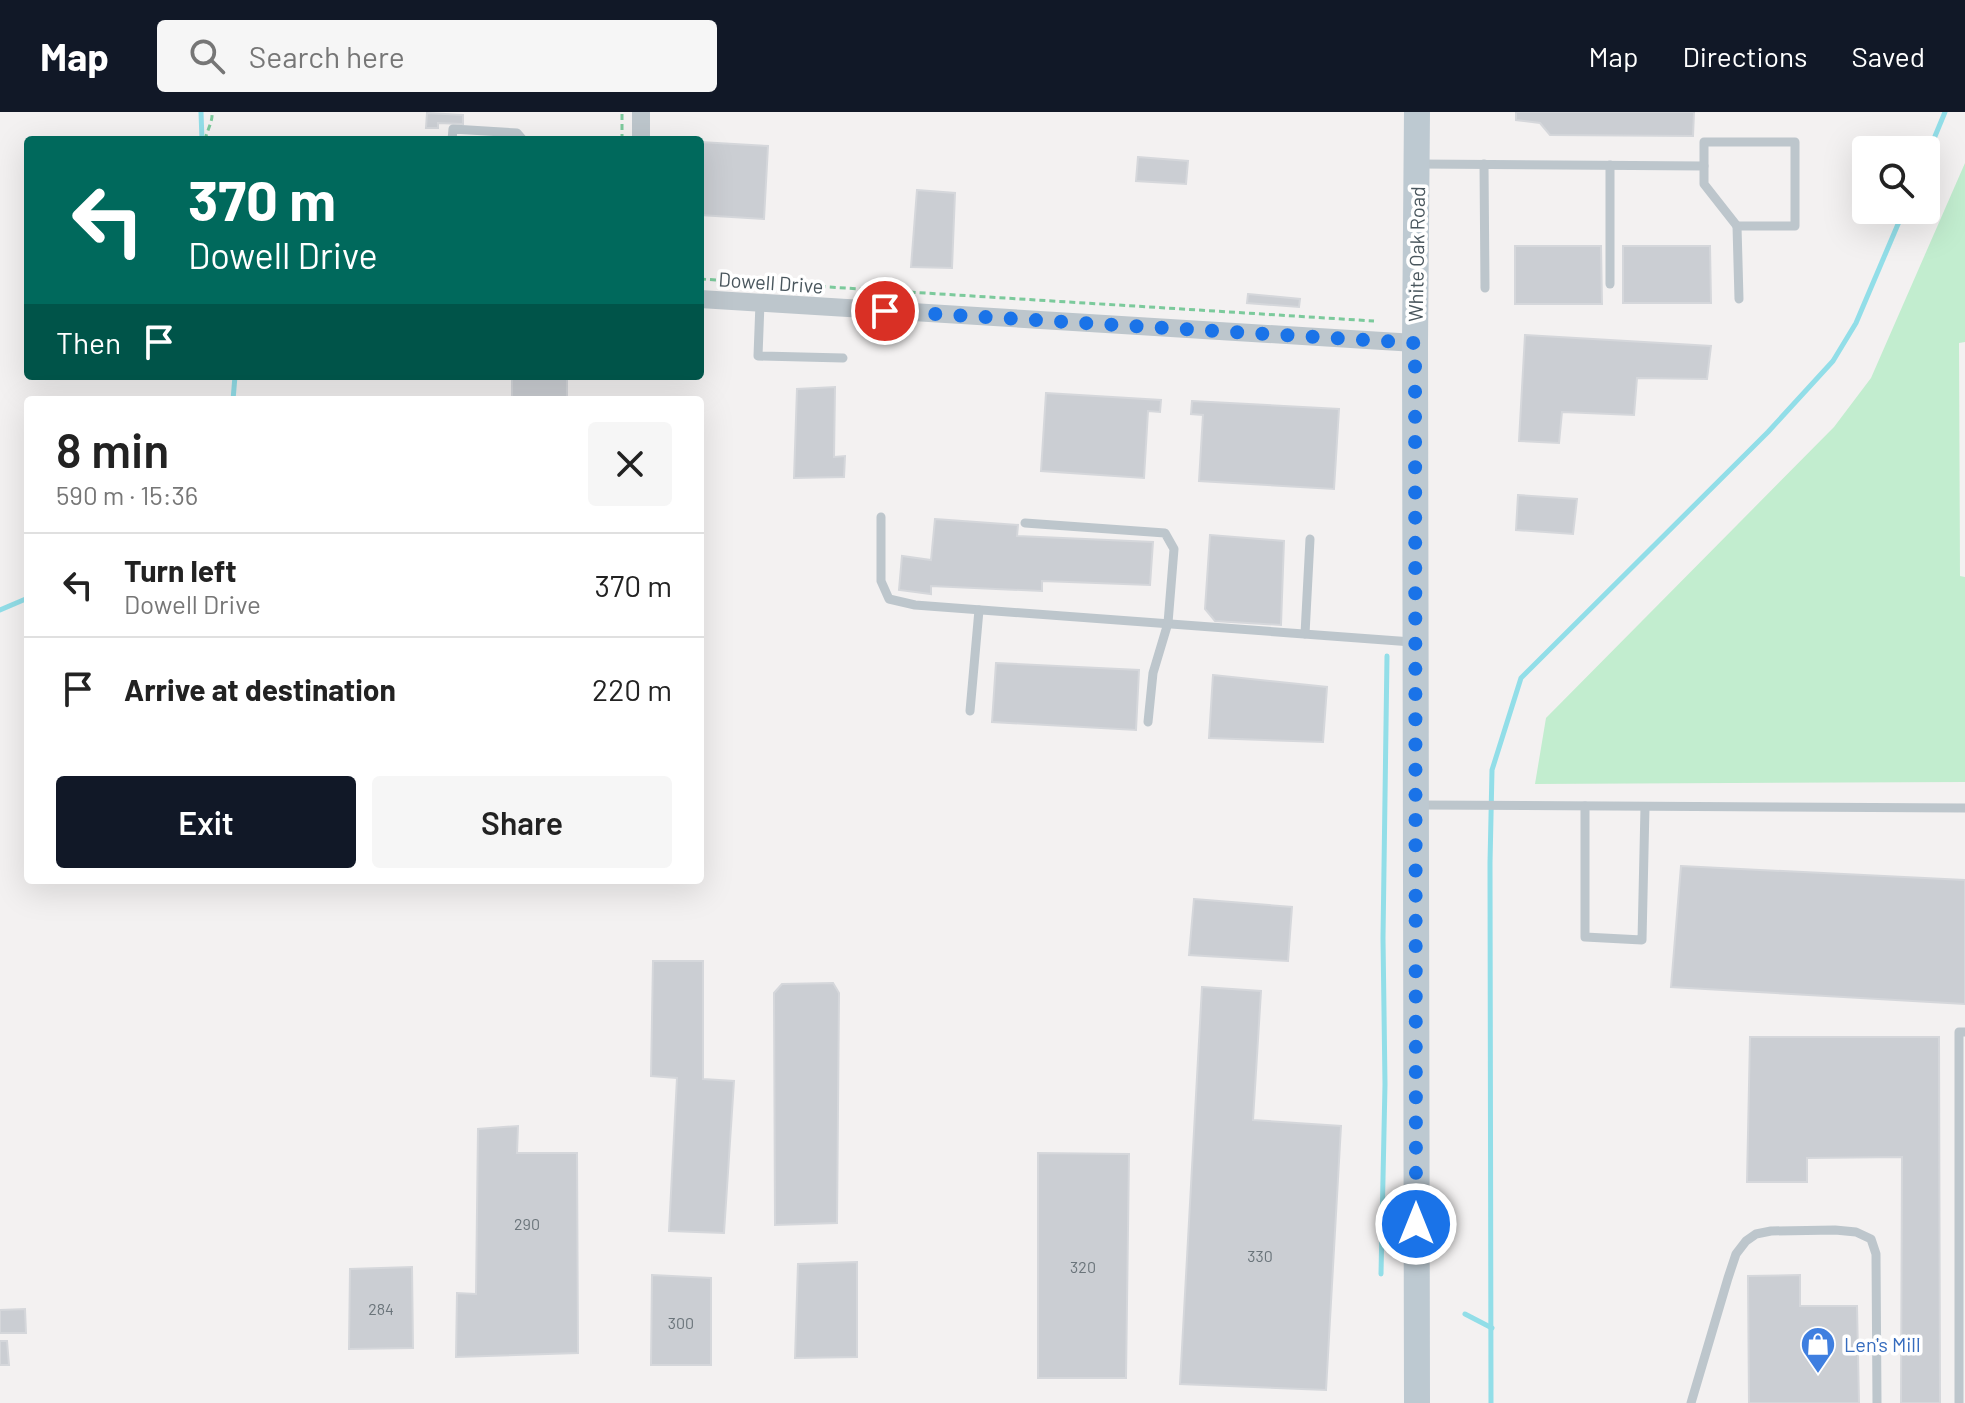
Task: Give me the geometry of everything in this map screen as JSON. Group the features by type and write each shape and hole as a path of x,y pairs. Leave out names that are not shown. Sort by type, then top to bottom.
{"street":[{"path":"641,112 641,136"},
{"name":"White Oak Road","path":"1417,112 1417,1403"},
{"name":"Dowell Drive","path":"704,299 1415,343"}],"lane":[{"path":"452,136 453,129 517,133 520,136"},
{"path":"1737,226 1795,226 1795,142 1704,142 1704,184 1737,226 1739,299"},
{"path":"1417,164 1704,166"},
{"path":"1484,164 1485,288"},
{"path":"1610,165 1610,284"},
{"path":"760,303 758,356 843,358"},
{"path":"881,517 881,581 889,599 915,605 1416,642"},
{"path":"1025,523 1165,533 1174,549 1168,623 1153,673 1148,722"},
{"path":"1305,634 1310,539"},
{"path":"970,711 979,610"},
{"path":"1416,805 1965,808"},
{"path":"1585,806 1585,937 1642,940 1645,807"},
{"path":"1959,1403 1962,1102 1959,1032 1965,1032"},
{"path":"1691,1403 1736,1254 1746,1241 1756,1234 1771,1231 1835,1230 1856,1232 1871,1239 1876,1254 1877,1403"}],"path":[{"path":"206,136 213,119 212,112"},
{"path":"622,112 622,136"},
{"path":"704,279 1374,321"}],"green space":[{"path":"1965,163 1965,342 1959,343 1960,576 1965,577 1965,782 1535,784 1546,718 1834,427 1871,378"}],"building":[{"path":"1516,112 1694,112 1693,136 1550,135 1540,123 1516,120"},
{"path":"427,113 463,115 463,124 438,123 438,128 426,128"},
{"path":"704,142 768,146 764,219 704,215"},
{"path":"1138,157 1188,161 1186,184 1136,181"},
{"path":"917,190 955,193 952,268 911,267"},
{"path":"1515,246 1601,246 1602,304 1515,304"},
{"path":"1623,246 1710,246 1711,303 1623,303"},
{"path":"1248,294 1300,299 1299,307 1247,303"},
{"path":"1525,335 1711,346 1707,379 1637,378 1634,415 1562,412 1559,443 1519,441"},
{"path":"512,380 567,380 567,396 512,396"},
{"path":"835,387 834,457 845,456 844,477 794,478 797,389"},
{"path":"1046,393 1161,400 1160,412 1148,411 1144,478 1041,471"},
{"path":"1192,401 1339,409 1334,489 1199,481 1203,415 1191,414"},
{"path":"1518,495 1577,499 1573,534 1516,530"},
{"path":"935,519 1018,525 1017,536 1153,542 1150,585 1042,581 1042,591 931,586 931,594 899,590 902,556 931,560"},
{"path":"1210,535 1284,541 1281,625 1215,621 1205,609"},
{"path":"996,663 1139,670 1136,730 992,722"},
{"path":"1213,675 1327,687 1323,742 1209,738"},
{"path":"1681,866 1965,880 1965,1004 1671,987"},
{"path":"1194,899 1292,907 1288,961 1189,955"},
{"path":"653,961 703,961 703,1079 734,1081 724,1233 669,1231 677,1078 651,1076"},
{"path":"833,983 839,993 837,1223 775,1225 774,993 782,984"},
{"path":"1202,987 1261,991 1253,1120 1341,1126 1326,1390 1180,1384"},
{"path":"1750,1037 1939,1037 1940,1403 1901,1403 1902,1157 1807,1158 1807,1182 1747,1182"},
{"path":"518,1126 517,1153 577,1153 578,1353 456,1357 457,1293 476,1294 478,1129"},
{"path":"1038,1153 1129,1154 1126,1378 1038,1378"},
{"path":"857,1262 857,1357 795,1358 798,1264"},
{"path":"412,1267 413,1348 349,1349 350,1269"},
{"path":"652,1275 711,1278 711,1365 651,1365"},
{"path":"1800,1275 1800,1306 1857,1306 1859,1403 1749,1403 1748,1276"},
{"path":"25,1309 26,1333 0,1333 0,1310"},
{"path":"0,1341 7,1341 9,1365 0,1365"}],"waterway":[{"path":"201,112 202,136"},
{"path":"1935,136 1945,112"},
{"path":"1491,1403 1492,770 1521,678 1768,432 1833,361 1856,323 1898,224"},
{"path":"233,396 235,380"},
{"path":"0,610 24,600"},
{"path":"1381,1274 1387,656"},
{"path":"1465,1314 1492,1328"}],"place":[{"name":"Len's Mill","path":"1818,1375"}],"route":[{"path":"885,311 1415,343 1416,1224"}]}
